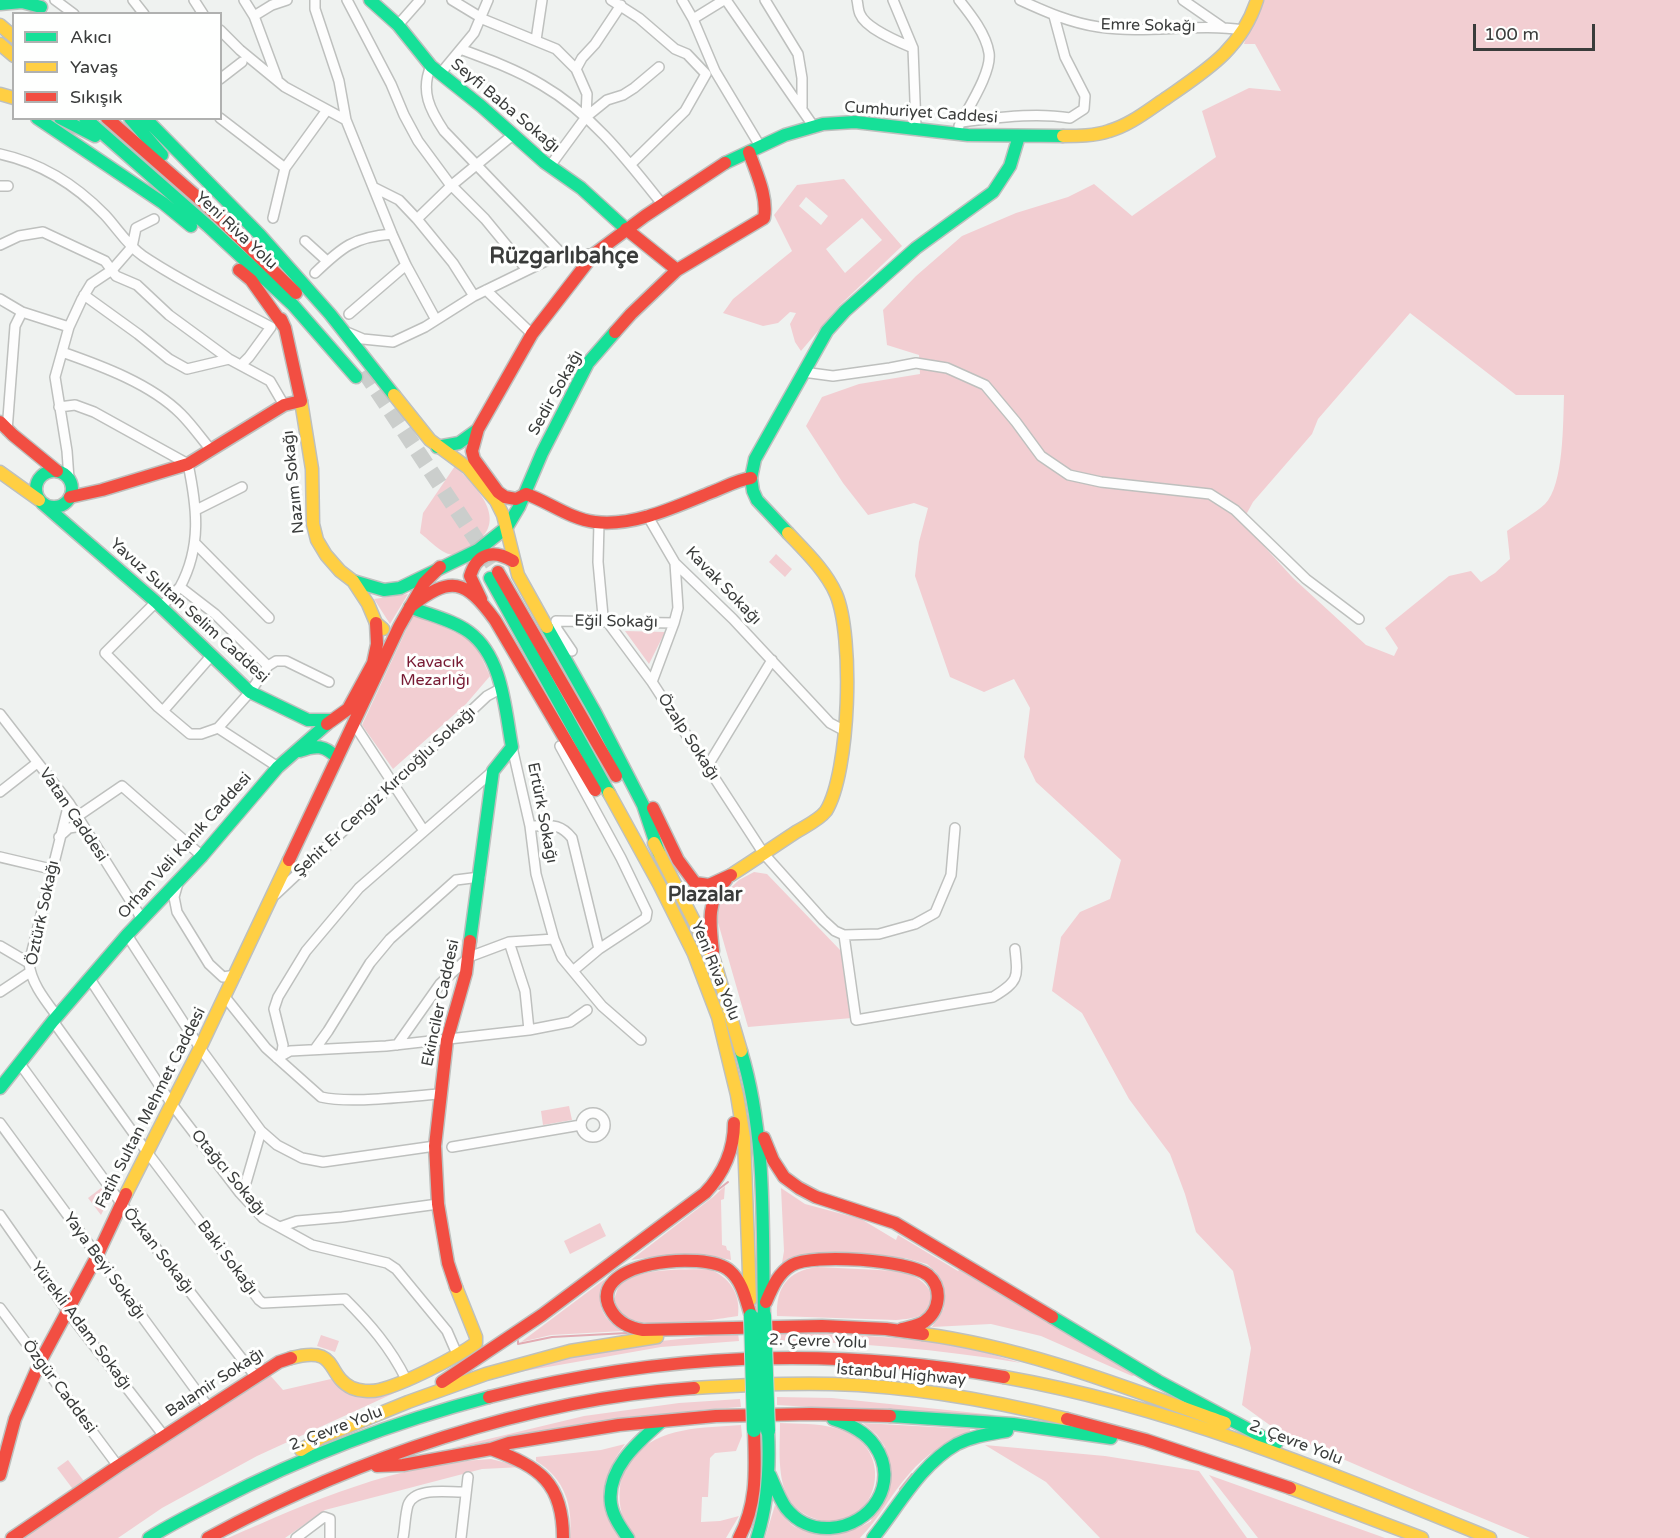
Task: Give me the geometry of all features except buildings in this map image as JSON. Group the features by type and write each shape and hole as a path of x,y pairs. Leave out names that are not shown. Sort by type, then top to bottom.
{"main road":[{"path":"27,0 41,11"},
{"name":"Seyfi Baba Sokağı","path":"370,0 398,25 436,70 677,270"},
{"name":"Cumhuriyet Caddesi","path":"478,429 532,334 594,254 662,204 728,162 785,135 823,124 855,122 958,128 1019,136 1082,136 1109,131 1134,120 1216,63 1244,30 1257,0"},
{"path":"3,4 22,2 41,11"},
{"path":"0,25 12,35"},
{"path":"0,44 12,54"},
{"path":"40,120 176,213 251,280 285,328"},
{"path":"64,120 127,155"},
{"name":"Yeni Riva Yolu","path":"87,120 293,305 360,374 288,284 204,203 109,120"},
{"path":"132,120 204,203"},
{"path":"147,120 261,235 437,447 458,459 480,481 499,506 507,527 518,575 544,625 595,712 643,806 659,853 714,960"},
{"path":"745,482 753,463 827,331 851,305 916,248 993,192 1004,179 1012,164 1019,136"},
{"name":"Sedir Sokağı","path":"507,527 530,491 542,453 588,363 631,314 677,270 764,218 766,212 754,149"},
{"path":"262,277 285,328"},
{"name":"Nazım Sokağı","path":"285,328 302,401 312,469 312,516 317,540 340,571 353,581"},
{"path":"37,453 38,480 35,491 40,502 54,508 61,506 69,499 188,464 284,405 302,401"},
{"path":"4,426 63,475 72,487 69,499 78,534"},
{"path":"437,447 450,447 462,443 478,429"},
{"path":"478,429 472,452 474,459 498,492 505,497 516,499 530,491 584,519 599,523 647,515 723,487 745,482"},
{"name":"Yavuz Sultan Selim Caddesi","path":"0,472 40,502 159,604 250,692 308,720"},
{"path":"16,484 38,480 45,473 63,475"},
{"path":"595,712 617,737 685,872 694,883 707,886 718,883 820,817 831,802 837,783 844,731 847,673 841,606 831,586 745,482"},
{"path":"353,581 392,590 400,588 478,550 507,527"},
{"path":"513,561 507,556 496,553 484,556 474,564 470,576 484,604 598,796 678,923"},
{"name":"Fatih Sultan Mehmet Caddesi","path":"0,1475 15,1419 40,1362 97,1256 121,1203 236,975 399,627 424,583 440,567"},
{"name":"Yeni Riva Yolu","path":"659,853 493,574 659,884 693,954 720,1021 744,1138 757,1316"},
{"path":"353,581 368,604 376,623 387,630 399,627"},
{"path":"410,607 434,588 448,584 468,591 484,604"},
{"name":"Ertürk Sokağı","path":"410,607 469,632 485,649 497,675 512,747"},
{"name":"Orhan Veli Kanık Caddesi","path":"0,1089 55,1018 127,935 202,856 280,765 348,709 373,663 377,644 376,623"},
{"path":"312,737 308,720 332,720"},
{"path":"280,765 301,750 322,745 337,758"},
{"path":"493,771 512,747"},
{"name":"Ekinciler Caddesi","path":"476,1343 476,1337 448,1263 438,1204 435,1146 447,1040 469,957 493,771"},
{"path":"714,960 711,901 721,884 731,875"},
{"name":"Yeni Riva Yolu","path":"714,960 743,1057 754,1106 761,1174 763,1267 757,1316"},
{"path":"408,1402 507,1340 705,1193 719,1178 729,1161 735,1132 737,1095"},
{"path":"754,1106 770,1158 782,1175 794,1186 815,1197 863,1210 895,1224 1150,1376 1263,1436 1317,1468"},
{"path":"739,1538 752,1515 754,1501 757,1316 777,1279 785,1269 798,1262 818,1259 892,1263 921,1270 929,1276 938,1290 936,1308 926,1321 897,1330"},
{"path":"757,1538 765,1517 770,1475 768,1431 757,1316 735,1277 726,1268 709,1262 636,1267 617,1277 610,1286 608,1297 609,1307 622,1323 640,1329 688,1331 779,1326 897,1330 948,1338 1055,1364 1263,1436"},
{"path":"235,1491 322,1437 408,1402 486,1374 570,1351 688,1331"},
{"name":"Balamir Sokağı","path":"12,1538 279,1362 307,1354 323,1356 332,1363 345,1384 358,1390 378,1391 476,1343"},
{"name":"2. Çevre Yolu","path":"149,1538 235,1491 327,1448 431,1412 593,1374 653,1365 780,1356 891,1361 937,1366 1078,1392 1219,1432 1317,1468 1490,1538"},
{"name":"İstanbul Highway","path":"364,1467 417,1446 521,1417 610,1399 741,1384 868,1387 972,1399 1078,1421 1164,1445 1264,1479 1422,1538"},
{"path":"770,1475 787,1509 803,1523 813,1527 825,1529 852,1524 869,1512 876,1502 883,1481 879,1452 863,1433 845,1422 812,1414"},
{"path":"208,1538 291,1496 364,1467 403,1465 491,1449 509,1443 619,1425 716,1416 812,1414 921,1417 1013,1424 1164,1445"},
{"path":"0,1431 6,1430 15,1419"},
{"path":"628,1538 616,1521 612,1508 613,1480 626,1455 636,1443 661,1422"},
{"path":"873,1538 921,1473 949,1449 970,1438 989,1433 1047,1430"},
{"path":"491,1449 529,1464 547,1480 560,1503 564,1522 563,1538"}],"street":[{"path":"55,0 71,12"},
{"path":"133,0 142,12"},
{"path":"244,0 254,16 277,79"},
{"path":"254,16 286,0"},
{"path":"315,0 315,9 339,81 346,120 392,234 436,320"},
{"path":"346,0 392,84 413,132 452,185 485,219 527,270"},
{"path":"398,25 420,0"},
{"path":"452,0 482,18 556,49 576,69 586,94 586,117"},
{"path":"488,0 482,18 462,50 436,70 425,88 431,111 444,131 562,254"},
{"path":"536,40 542,0"},
{"path":"611,0 620,3 675,49 687,54 710,72"},
{"path":"682,0 693,19 710,72 754,149"},
{"path":"693,19 725,0 814,127"},
{"path":"765,0 798,54 802,78 802,107"},
{"path":"857,0 860,14 865,22 913,48"},
{"path":"893,0 913,48 916,127"},
{"name":"Emre Sokağı","path":"1020,0 1054,16 1100,27 1134,29 1222,27 1244,30"},
{"path":"1183,0 1222,27"},
{"path":"958,128 988,69 990,54 984,37 963,1"},
{"path":"576,69 582,58 595,44 620,3"},
{"path":"958,128 1016,116 1070,118 1084,109 1085,96 1065,57 1054,16"},
{"path":"222,32 285,87 346,120"},
{"path":"462,50 500,64 543,86 586,117 631,164 662,204"},
{"path":"222,77 242,62"},
{"path":"550,166 586,117 607,100 623,95 634,88 659,67"},
{"path":"631,164 685,111 710,72"},
{"path":"273,218 285,168 327,110"},
{"path":"222,120 285,168"},
{"path":"417,219 452,185 514,134"},
{"path":"0,154 42,168 69,183 105,215 132,247 177,276 271,327 241,365"},
{"path":"373,187 399,200 417,219 453,263 474,296"},
{"path":"63,475 67,451 55,377 69,327 91,284 112,270 132,247 136,228 154,219"},
{"path":"0,245 19,236 43,232 105,261 116,276 137,285 169,315 229,359 270,381 284,405"},
{"path":"315,273 352,242 375,235 392,234"},
{"path":"305,241 327,261"},
{"path":"341,330 363,339 393,342 425,327 474,296 562,254 594,254"},
{"path":"350,314 406,265"},
{"path":"486,290 532,334"},
{"path":"84,295 169,359 187,369 229,359"},
{"path":"0,299 22,312 69,327"},
{"path":"4,426 15,326 22,312"},
{"path":"62,352 109,369 157,396 180,414 210,450"},
{"path":"803,372 833,376 890,369 916,363 947,368 985,385 1041,456 1069,475 1101,482 1209,494 1236,510 1306,579 1359,619"},
{"path":"59,407 75,405 94,412 188,464 196,510 195,543 186,575 180,587 105,653 163,711 190,734 201,734 218,728 250,692 268,666 276,661 286,661 329,682"},
{"path":"196,510 242,487"},
{"name":"Kavak Sokağı","path":"647,515 675,563 772,660 830,723 844,731"},
{"path":"599,523 598,562 603,616 608,622"},
{"path":"195,543 269,618"},
{"path":"652,682 678,608 675,563"},
{"path":"180,587 215,614 268,666"},
{"name":"Eğil Sokağı","path":"572,651 557,629 556,621 674,623"},
{"name":"Özalp Sokağı","path":"608,622 652,682 764,854 823,920 835,931 844,935"},
{"path":"163,711 212,655"},
{"path":"707,766 772,660"},
{"name":"Şehit Er Cengiz Kırcıoğlu Sokağı","path":"272,897 487,696 500,688"},
{"path":"545,707 550,729 648,912 646,918 574,970"},
{"name":"Vatan Caddesi","path":"0,715 69,803 142,919"},
{"path":"354,724 424,831"},
{"path":"218,728 280,765"},
{"name":"Ertürk Sokağı","path":"512,747 531,826 537,874 554,939 562,958 602,1006 641,1040"},
{"path":"0,792 38,763"},
{"path":"277,1058 283,1046 274,1009 278,998 306,951 359,888 493,771"},
{"path":"78,816 122,786 202,856"},
{"name":"Öztürk Sokağı","path":"69,803 51,869 30,968 37,987 55,1018 147,1152"},
{"path":"60,837 71,827 82,826"},
{"path":"531,826 558,826 572,838 599,950"},
{"path":"954,828 951,875 935,913 915,924 879,934 844,935 856,1020 993,997 1011,986 1017,972 1015,948"},
{"path":"0,857 51,869"},
{"path":"315,1048 370,963 390,939 456,880 480,877"},
{"path":"179,881 174,897 177,912 209,964 224,977 236,975"},
{"path":"127,935 200,1048 261,1131 277,1145 302,1158 323,1162 435,1146"},
{"path":"397,1045 440,984 469,957 509,942 554,939"},
{"path":"509,942 525,991 529,1030"},
{"path":"0,946 30,968 0,992"},
{"name":"Otağcı Sokağı","path":"90,979 171,1103 240,1193 263,1218 312,1245 387,1263 396,1269 447,1332 457,1354"},
{"path":"225,997 277,1058 321,1097 331,1100 440,1094"},
{"path":"277,1058 290,1051 315,1048 397,1045 529,1030 570,1022 587,1010"},
{"name":"Özkan Sokağı","path":"20,1064 121,1203 256,1377"},
{"name":"Yaya Beyi Sokağı","path":"0,1123 209,1408"},
{"path":"452,1147 581,1125"},
{"path":"240,1193 245,1186 261,1131"},
{"name":"Baki Sokağı","path":"147,1152 259,1300 263,1302 345,1299 381,1336 406,1379"},
{"path":"280,1227 297,1221 438,1204"},
{"name":"Yürekli Adam Sokağı","path":"0,1215 68,1312 164,1436"},
{"name":"Özgür Caddesi","path":"0,1308 118,1466"},
{"path":"460,1538 468,1477"},
{"path":"403,1538 408,1505 415,1496 423,1493 466,1492"},
{"path":"296,1538 324,1517 330,1519 330,1538"}],"green space":[{"path":"1259,0 1680,0 1680,1538 1530,1538 1278,1431 1242,1405 1251,1348 1233,1271 1196,1232 1170,1154 1129,1099 1082,1013 1052,991 1061,937 1080,912 1110,899 1121,860 1036,782 1024,757 1030,708 1014,679 984,692 950,677 915,576 919,542 928,508 914,503 868,515 843,483 806,426 822,397 859,384 920,374 919,355 887,345 883,310 916,276 962,236 1016,213 1068,197 1094,184 1132,216 1216,157 1202,111 1249,88 1281,91 1255,44 1244,44","holes":["1410,313 1516,395 1564,395 1563,436 1559,468 1551,495 1541,508 1507,531 1510,559 1495,573 1481,582 1471,571 1449,576 1385,628 1398,648 1394,656 1366,645 1293,578 1242,522 1253,502 1312,434 1318,419"]},
{"path":"844,179 902,246 840,305 801,351 795,342 790,324 796,313 790,312 778,323 763,326 723,313 733,299 792,251 774,215 797,185","holes":["806,197 828,216 821,225 799,206","862,218 882,240 845,273 826,249"]},
{"path":"455,466 482,496 490,518 488,528 481,539 463,551 452,554 439,549 420,533 423,513"},
{"path":"776,554 792,569 785,577 769,562"},
{"path":"408,594 390,624 374,599"},
{"name":"Kavacık Mezarlığı","path":"414,613 467,638 479,652 490,676 466,704 393,769 362,725"},
{"path":"625,631 665,632 649,664"},
{"path":"754,872 767,874 842,952 852,1018 748,1027 717,919 720,898 739,880"},
{"path":"569,1106 572,1120 543,1125 541,1111"},
{"path":"725,1186 724,1199 721,1200 722,1245 730,1251 731,1260 694,1255 668,1255 631,1260 713,1197"},
{"path":"101,1188 109,1199 101,1215 88,1198"},
{"path":"781,1188 805,1204 861,1219 896,1240 898,1235 958,1271 961,1268 1135,1375 1132,1376 1041,1336 991,1324 932,1327 944,1308 936,1272 927,1264 905,1258 782,1263 784,1251"},
{"path":"600,1223 606,1236 570,1254 564,1241"},
{"path":"817,1267 907,1273 925,1284 932,1296 932,1302 920,1316 896,1320 777,1316 779,1297 786,1282 798,1272"},
{"path":"709,1269 722,1276 732,1287 738,1300 738,1316 676,1324 643,1322 630,1319 620,1313 614,1299 619,1286 636,1275 661,1271"},
{"path":"605,1279 601,1295 602,1309 609,1321 623,1331 551,1335 521,1342"},
{"path":"774,1332 920,1340 968,1348 1021,1363 898,1347 775,1340"},
{"path":"738,1333 739,1341 661,1347 508,1374 537,1363 661,1341"},
{"path":"321,1335 339,1341 335,1352 317,1346"},
{"path":"269,1374 283,1390 331,1379 342,1386 378,1396 414,1384 257,1456 162,1508 118,1538 23,1538 144,1455"},
{"path":"777,1397 832,1398 995,1415 955,1416 777,1405"},
{"path":"740,1399 741,1407 700,1410 451,1448 584,1416 679,1403"},
{"path":"780,1423 815,1424 835,1428 856,1437 869,1452 875,1469 874,1486 867,1502 855,1515 839,1521 819,1520 793,1505 787,1496 782,1479"},
{"path":"863,1423 970,1429 970,1431 922,1460 860,1538 765,1538 775,1505 795,1527 814,1533 833,1534 853,1530 871,1521 885,1447 877,1435"},
{"path":"741,1425 742,1436 736,1451 715,1453 710,1458 708,1497 702,1497 701,1522 720,1521 739,1516 726,1538 635,1538 624,1520 620,1501 622,1475 633,1458 643,1448 668,1434 697,1428"},
{"path":"625,1444 606,1479 604,1491 606,1514 620,1538 570,1538 570,1515 565,1494 554,1476 536,1461 536,1457 601,1450"},
{"path":"985,1445 1105,1456 1199,1471 1247,1538 1100,1538 1046,1482"},
{"path":"491,1459 523,1467 482,1469 325,1510 285,1538 228,1538 324,1498 389,1476 456,1462"},
{"path":"68,1460 86,1484 75,1492 57,1468"},
{"path":"1209,1475 1385,1538 1258,1538"}],"waterway":[{"path":"719,1189 728,1182"},
{"path":"518,1341 518,1344 552,1337 627,1333"},
{"path":"900,1489 912,1474"}],"tunnel":[{"path":"364,371 498,572"}],"traffic: fast":[{"path":"370,0 398,25 431,66 481,106 544,162 581,188 626,229"},
{"path":"0,4 22,2 41,7"},
{"path":"40,120 163,203 191,226"},
{"path":"64,120 95,136"},
{"path":"87,120 208,226 293,305 356,377"},
{"path":"132,120 162,155"},
{"path":"147,120 260,235 330,314 394,395"},
{"path":"725,163 785,135 823,124 855,122 968,135 1063,136"},
{"path":"788,533 757,500 751,478 755,459 827,331 845,311 916,248 993,192 1010,166 1019,136"},
{"path":"353,581 384,590 400,588 478,550 507,527 519,507 542,453 588,363 615,332"},
{"path":"437,447 459,443 477,430"},
{"path":"54,471 67,476 72,489 67,502 54,507 41,502 36,489 41,476 54,471"},
{"path":"42,503 156,602 250,692 308,720 332,720"},
{"path":"490,578 609,793"},
{"path":"410,607 456,624 469,632 489,655 501,685 504,701 512,747 493,771 470,941"},
{"path":"547,627 595,712 643,805 659,853"},
{"path":"0,1088 53,1021 127,935 202,856 278,767 327,724"},
{"path":"300,751 320,747 337,758"},
{"path":"741,1051 755,1116 762,1182 764,1315"},
{"path":"764,1315 768,1431"},
{"path":"751,1316 754,1430"},
{"path":"1052,1317 1158,1381 1276,1444"},
{"path":"149,1538 250,1485 316,1455 419,1417 489,1397"},
{"path":"890,1416 1013,1424 1111,1438"},
{"path":"770,1475 786,1508 800,1521 812,1526 830,1528 845,1525 869,1511 878,1500 883,1487 882,1460 875,1446 862,1432 833,1419"},
{"path":"628,1538 612,1509 613,1479 625,1457 661,1422"},
{"path":"757,1538 764,1512 767,1485 768,1431"},
{"path":"873,1538 921,1475 944,1453 969,1439 1007,1431"}],"traffic: slow":[{"path":"1063,136 1092,135 1117,128 1180,89 1207,69 1231,46 1242,33 1257,0"},
{"path":"0,25 12,35"},
{"path":"0,44 12,54"},
{"path":"0,94 12,97"},
{"path":"394,395 430,440 468,468 496,501 503,515 518,575 547,627"},
{"path":"301,401 312,469 313,524 317,540 340,571 353,581 368,604 376,623 383,629"},
{"path":"0,472 39,500"},
{"path":"731,875 823,814 834,792 840,767 847,704 847,671 842,614 836,594 827,577 788,533"},
{"path":"609,793 694,954 718,1017 737,1095 744,1138 750,1300"},
{"path":"654,843 714,960 741,1051"},
{"path":"126,1194 200,1048 289,860"},
{"path":"291,1358 307,1355 325,1358 344,1382 358,1390 376,1391 402,1382 443,1363 476,1343 476,1337 456,1287"},
{"path":"923,1334 962,1340 1038,1359 1114,1383 1225,1423"},
{"path":"301,1450 322,1437 408,1402 486,1374 570,1351 657,1337"},
{"path":"1004,1377 1067,1390 1191,1424 1311,1466 1490,1538"},
{"path":"694,1388 798,1384 862,1385 980,1400 1067,1419"},
{"path":"1290,1488 1422,1538"}],"traffic: jam":[{"path":"109,120 204,203 296,293"},
{"path":"615,332 677,270 764,218 763,193 749,152"},
{"path":"526,494 516,499 505,497 498,492 474,459 472,451 478,429 532,334 594,254 645,216 725,163"},
{"path":"626,229 677,270"},
{"path":"239,270 251,280 285,328"},
{"path":"281,319 301,401"},
{"path":"70,497 102,490 188,464 284,405 301,401"},
{"path":"0,422 57,471"},
{"path":"526,494 568,514 595,522 610,523 655,514 751,478"},
{"path":"481,599 470,576 477,562 492,554 513,561"},
{"path":"289,860 399,627 424,583 440,567"},
{"path":"498,572 616,776"},
{"path":"410,607 436,590 447,586 466,589 475,596 495,620 595,790"},
{"path":"327,724 348,709 373,663 377,644 376,623"},
{"path":"653,808 678,860 695,883 709,885 731,875"},
{"path":"713,951 712,904 726,880"},
{"path":"456,1287 448,1263 438,1204 435,1146 447,1040 466,973 470,941"},
{"path":"442,1382 542,1315 705,1193 718,1178 727,1161 734,1133 734,1123"},
{"path":"764,1138 773,1160 784,1177 799,1188 816,1197 895,1223 1052,1317"},
{"path":"0,1475 15,1419 40,1362 97,1256 126,1194"},
{"path":"766,1302 783,1272 803,1261 839,1259 902,1265 928,1275 933,1280 938,1293 936,1306 929,1317 924,1322 902,1329"},
{"path":"751,1316 744,1292 734,1275 717,1264 697,1261 674,1261 629,1271 614,1281 607,1295 612,1312 621,1322 643,1330 822,1326 886,1329 923,1334"},
{"path":"12,1538 279,1362 291,1358"},
{"path":"489,1397 554,1382 618,1371 682,1363 746,1359 810,1358 874,1361 939,1367 1004,1377"},
{"path":"208,1538 322,1483 443,1438 505,1419 568,1405 631,1394 694,1388"},
{"path":"377,1466 403,1465 491,1449 509,1443 619,1425 716,1416 811,1414 890,1416"},
{"path":"1067,1419 1146,1440 1290,1488"},
{"path":"739,1538 750,1512 754,1485 754,1430"},
{"path":"491,1449 523,1463 545,1480 559,1503 563,1538"}],"district":[{"name":"Rüzgarlıbahçe","path":"564,257"},
{"name":"Plazalar","path":"705,896"}]}
